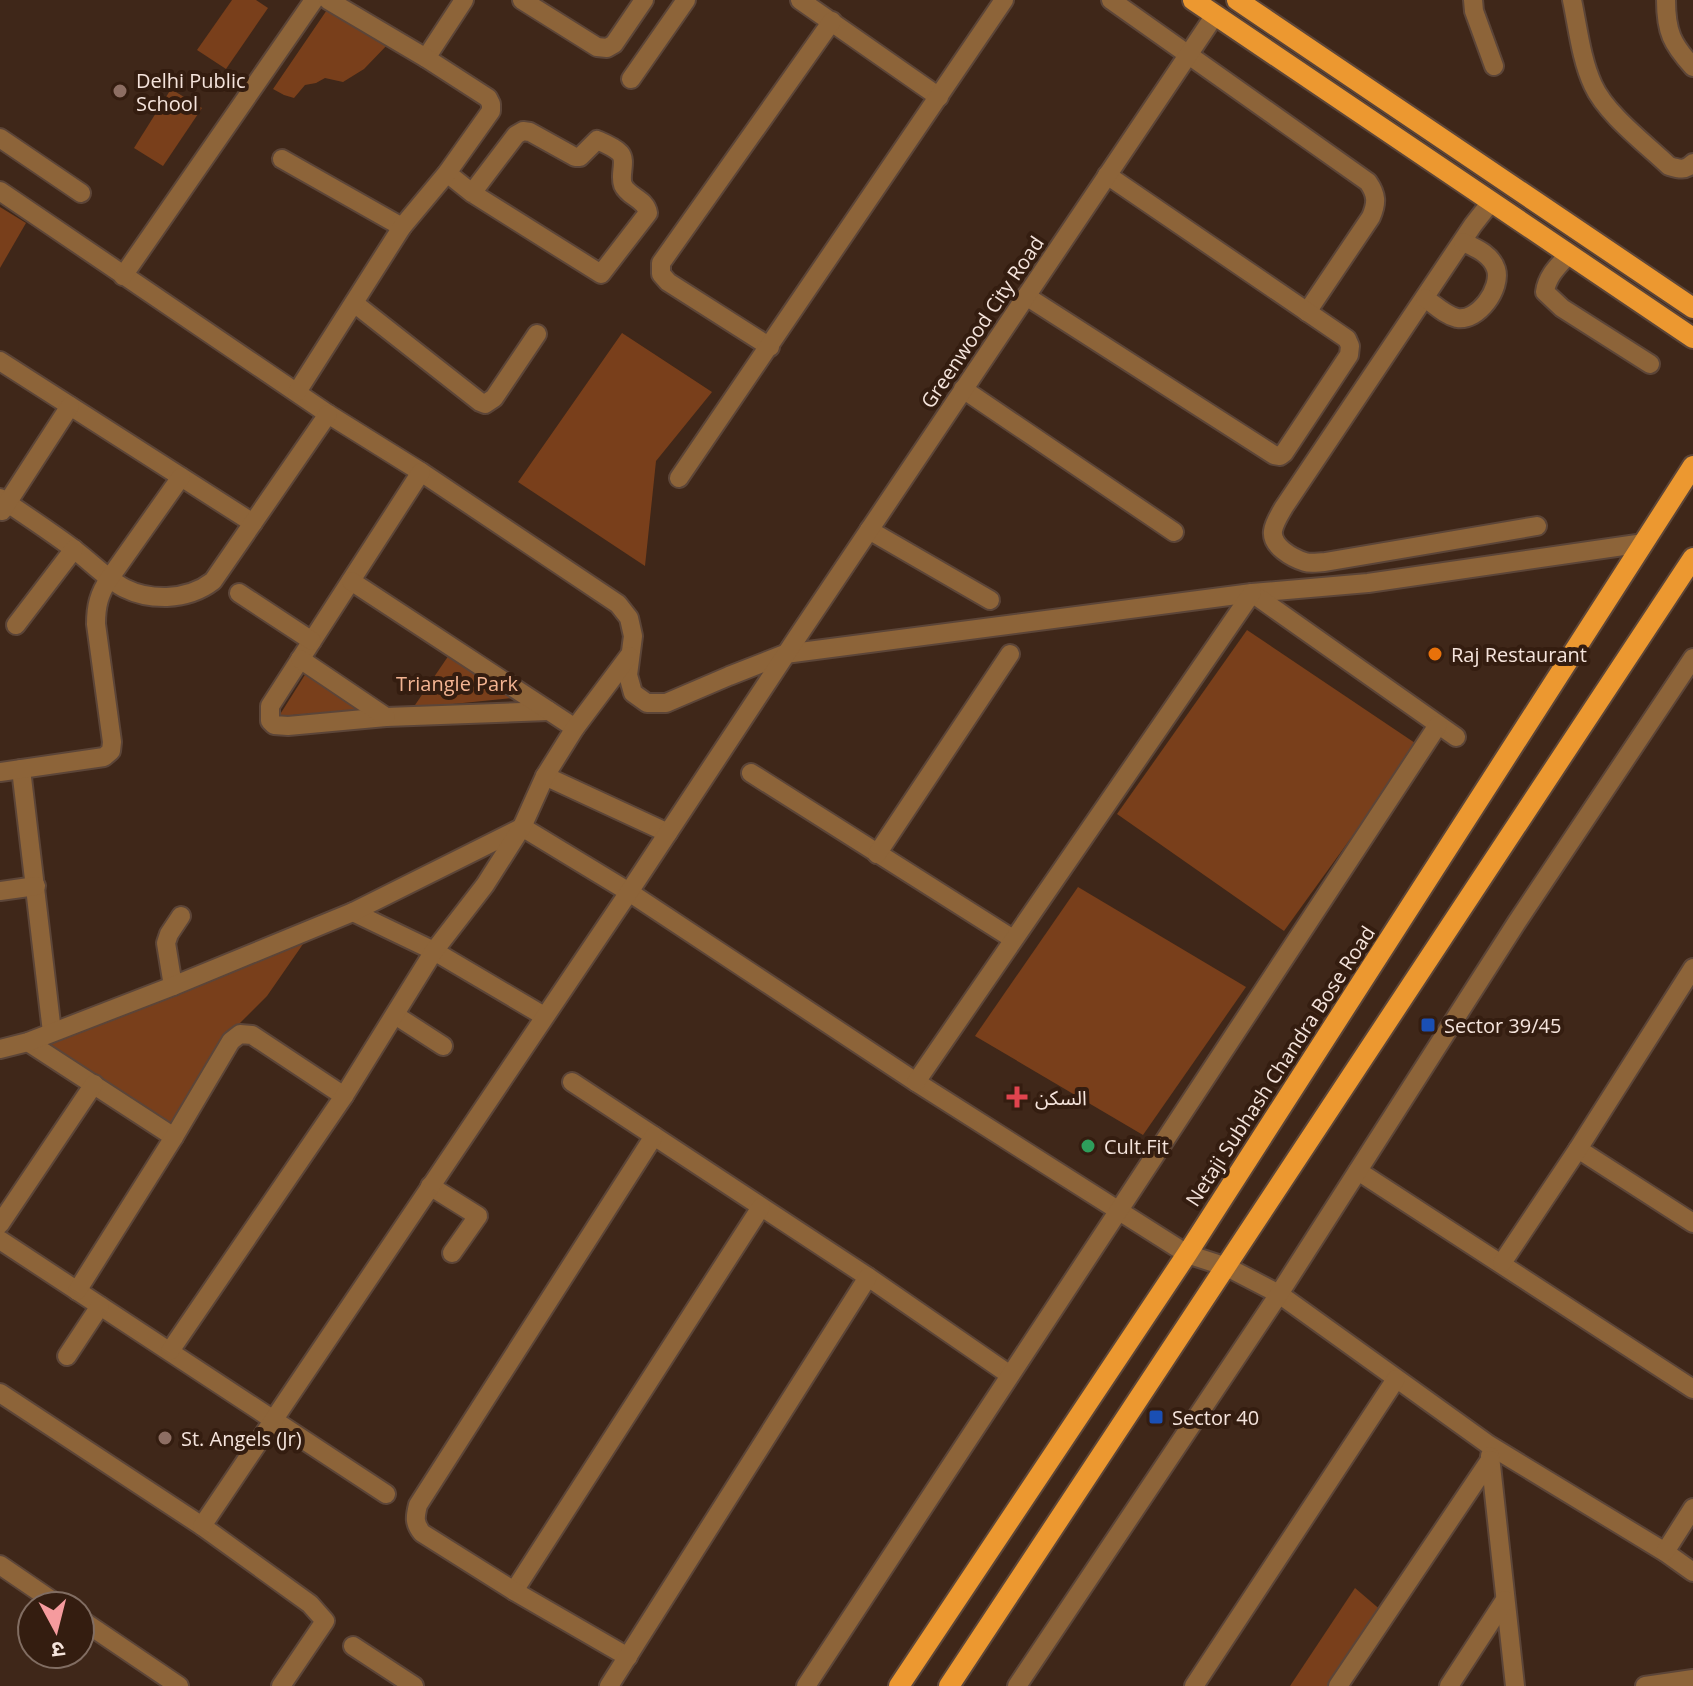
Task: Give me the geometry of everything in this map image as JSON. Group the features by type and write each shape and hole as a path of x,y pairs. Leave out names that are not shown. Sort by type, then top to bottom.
{"main road":[{"path":"1193,0 1693,338"},
{"path":"1237,0 1693,308"},
{"name":"Netaji Subhash Chandra Bose Road","path":"899,1686 1187,1254 1693,466"},
{"path":"949,1686 1693,558"}],"street":[{"path":"123,276 314,0"},
{"path":"297,392 402,227 447,173 491,111 488,98 328,0"},
{"path":"426,58 464,0"},
{"path":"522,0 597,47 607,48 614,44 644,0"},
{"path":"631,79 686,0"},
{"path":"800,0 939,97"},
{"path":"679,478 1004,0"},
{"path":"1111,0 1368,182 1375,192 1377,203 1371,217 1307,312"},
{"path":"1473,0 1494,66"},
{"path":"1572,0 1593,86 1608,109 1669,166 1680,170 1693,163"},
{"path":"1666,0 1666,21 1676,48 1693,67"},
{"name":"Greenwood City Road","path":"202,1526 1215,15"},
{"path":"770,347 668,282 661,274 661,263 832,21"},
{"path":"447,173 472,193 601,274 648,213 647,206 624,187 622,155 618,152 597,140 580,157 575,157 523,131 516,135 472,193"},
{"path":"0,138 81,193"},
{"path":"282,159 402,227"},
{"path":"1026,296 1274,455 1284,453 1349,355 1347,339 1107,175"},
{"path":"0,191 328,414 421,472 618,604 629,618 633,636 628,675 633,693 647,703 666,703 785,654 1252,593 1368,583 1644,543"},
{"path":"1491,202 1284,507 1272,535 1275,542 1291,555 1313,563 1537,526"},
{"path":"1425,298 1446,314 1459,319 1473,316 1488,300 1496,284 1495,267 1482,252 1463,242"},
{"path":"1569,254 1550,276 1545,292 1562,308 1650,364"},
{"path":"354,303 485,404 494,398 537,334"},
{"path":"0,361 253,523"},
{"path":"963,389 1174,532"},
{"path":"70,406 2,505 74,549 109,579 134,593 156,597 200,591 213,581 328,414"},
{"path":"421,472 270,706 270,721 274,725 288,726 386,717 549,711"},
{"path":"0,772 104,757 111,751 96,607 100,592 181,477"},
{"path":"869,530 990,600"},
{"path":"16,625 74,549"},
{"path":"1313,563 1314,588"},
{"path":"351,581 575,728"},
{"path":"239,593 312,641"},
{"path":"1252,593 1456,737"},
{"path":"916,1082 1252,593"},
{"path":"877,854 1010,654"},
{"path":"170,1351 344,1096 434,951 485,885 522,827 545,776 575,728 629,656"},
{"path":"1017,1686 1279,1294 1517,922 1693,658"},
{"path":"300,659 386,717"},
{"path":"806,1686 1438,725"},
{"path":"21,769 52,1032"},
{"path":"751,773 1013,939"},
{"path":"545,776 668,833"},
{"path":"522,827 629,892 916,1082 1187,1254 1227,1267 1279,1294 1396,1379 1489,1452 1665,1552 1693,1572"},
{"path":"0,1049 28,1042 173,986 353,912 522,827"},
{"path":"0,891 36,886"},
{"path":"353,912 434,951 544,1016"},
{"path":"173,986 166,943 181,916"},
{"path":"1502,1263 1693,968"},
{"path":"395,1015 443,1046"},
{"path":"77,1291 231,1041 240,1034 252,1035 344,1096"},
{"path":"28,1042 174,1137"},
{"path":"572,1082 868,1277 1010,1375"},
{"path":"0,1224 94,1084"},
{"path":"628,1657 422,1533 416,1525 415,1516 418,1505 654,1136"},
{"path":"1578,1149 1692,1221"},
{"path":"1358,1171 1693,1389"},
{"path":"430,1186 478,1216 452,1253"},
{"path":"514,1591 761,1207"},
{"path":"0,1240 386,1494"},
{"path":"609,1686 868,1277"},
{"path":"67,1356 100,1306"},
{"path":"1194,1686 1396,1379"},
{"path":"0,1393 202,1526 310,1604 325,1621 281,1686"},
{"path":"1489,1452 1515,1686"},
{"path":"1338,1686 1489,1452"},
{"path":"1665,1552 1693,1508"},
{"path":"2,1571 33,1590"},
{"path":"1449,1686 1505,1600"},
{"path":"96,1630 179,1686"},
{"path":"353,1646 414,1686"},
{"path":"144,1686 155,1670"},
{"path":"1645,1686 1693,1679"}],"green space":[{"path":"232,0 256,0 268,8 226,69 197,50"},
{"path":"331,4 390,42 364,69 343,82 325,78 305,85 294,98 273,89"},
{"path":"171,89 202,108 163,166 134,148"},
{"path":"0,207 26,223 0,268"},
{"path":"622,333 712,392 656,461 645,566 518,482"},
{"path":"1247,630 1418,745 1284,931 1117,814"},
{"name":"Triangle Park","path":"451,652 523,697 413,708"},
{"path":"308,670 372,709 279,716"},
{"path":"1078,887 1246,987 1143,1135 975,1036"},
{"path":"310,934 267,996 239,1024 172,1131 38,1043"},
{"path":"1355,1588 1383,1612 1333,1686 1290,1686"}],"place":[{"name":"Delhi Public School","path":"120,91"},
{"name":"Raj Restaurant","path":"1435,654"},
{"name":"Sector 39/45","path":"1428,1025"},
{"name":"السكن","path":"1017,1097"},
{"name":"Cult.Fit","path":"1088,1146"},
{"name":"Sector 40","path":"1156,1417"},
{"name":"St. Angels (Jr)","path":"165,1438"}]}
